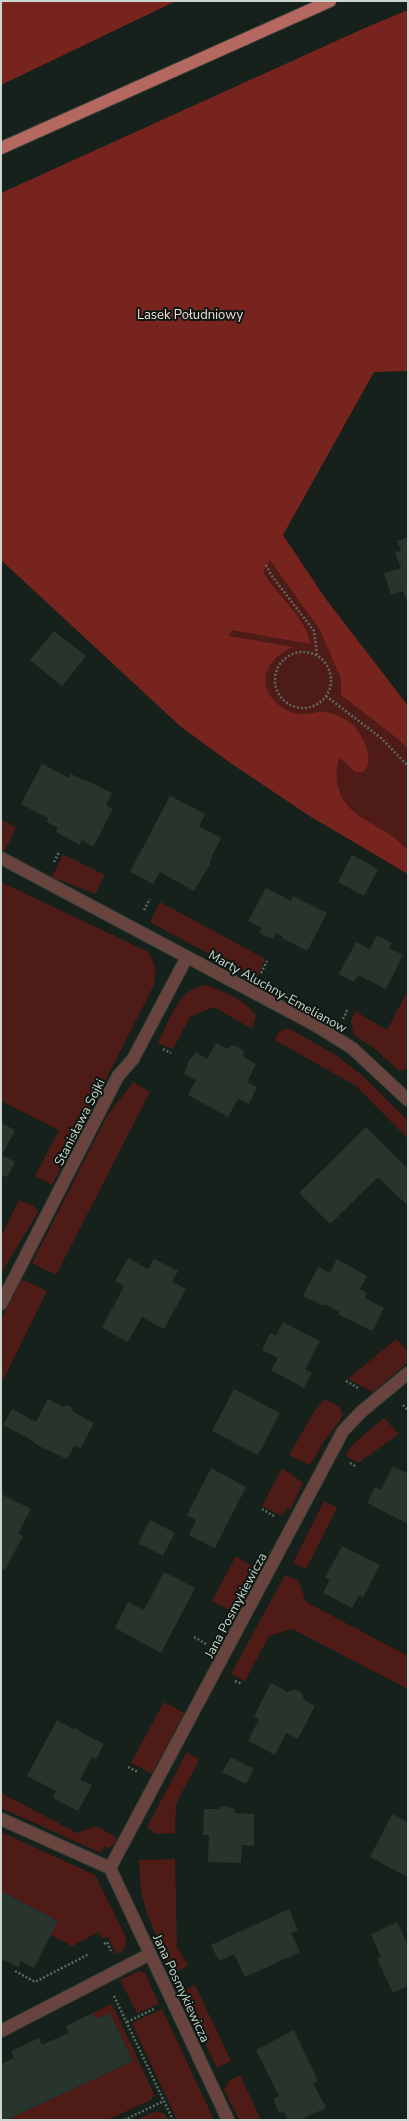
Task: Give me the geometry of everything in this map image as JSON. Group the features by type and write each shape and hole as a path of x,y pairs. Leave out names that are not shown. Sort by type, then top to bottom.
{"main road":[{"path":"1,148 330,1"}],"street":[{"name":"Marty Aluchny-Emelianow","path":"3,860 315,1025 346,1045 384,1077 408,1100"},
{"name":"Stanisława Sojki","path":"1,1304 118,1076 133,1059 187,957"},
{"name":"Jana Posmykiewicza","path":"228,2120 110,1868 343,1431 361,1412 408,1373"},
{"path":"1,1819 110,1868"},
{"path":"1,2031 150,1954"}],"path":[{"path":"266,565 272,576 314,631 317,655"},
{"path":"303,652 317,655 327,665 331,673 332,683 326,696 317,705 308,708 298,708 289,705 282,699 277,691 275,673 286,658 294,653 303,652"},
{"path":"326,696 381,738 408,766"},
{"path":"15,1971 35,1982 89,1954"},
{"path":"78,1960 81,1965"},
{"path":"113,1993 173,2120"},
{"path":"127,2022 139,2016"},
{"path":"124,2120 164,2101"}],"shaded area":[{"path":"283,535 325,598 408,706 408,874 308,815 232,764 180,726"},
{"path":"1,819 16,828 4,852 1,850"},
{"path":"63,854 105,875 95,894 52,877"},
{"path":"1,882 148,952 155,969 153,987 52,1185 35,1176 59,1130 1,1101"},
{"path":"160,902 265,959 256,979 150,922"},
{"path":"206,985 234,997 247,1005 256,1016 252,1029 214,1007 190,1017 173,1049 158,1043 176,1006 188,992 196,987"},
{"path":"408,990 408,1068 402,1071 398,1070 373,1047 354,1035 351,1021 355,1011 387,1030"},
{"path":"285,1029 290,1029 336,1055 364,1077 408,1121 408,1139 356,1086 275,1040 278,1033"},
{"path":"133,1082 150,1092 56,1275 32,1263 107,1116"},
{"path":"19,1200 34,1206 38,1212 1,1273 1,1237"},
{"path":"21,1281 26,1281 47,1291 1,1384 1,1320"},
{"path":"396,1339 408,1351 408,1362 373,1392 348,1379"},
{"path":"325,1399 339,1407 343,1413 341,1419 324,1441 310,1465 289,1455 314,1412"},
{"path":"384,1418 399,1434 358,1463 345,1455 354,1443"},
{"path":"282,1468 303,1483 290,1510 287,1508 282,1516 262,1506"},
{"path":"324,1501 337,1508 306,1569 293,1563"},
{"path":"236,1556 251,1566 257,1574 238,1614 212,1601"},
{"path":"285,1575 299,1581 306,1602 408,1656 408,1689 292,1629 269,1636 245,1681 231,1674"},
{"path":"164,1702 184,1713 152,1774 131,1763"},
{"path":"187,1752 199,1760 176,1804 175,1833 155,1834 147,1827"},
{"path":"1,1793 77,1833 96,1826 116,1837 115,1844 108,1848 104,1847 101,1853 1,1808"},
{"path":"1,1832 95,1875 126,1938 126,1944 123,1950 116,1954 108,1937 102,1939 99,1932 72,1946 51,1935 58,1921 1,1891"},
{"path":"175,1859 177,1947 188,1966 173,1974 148,1916 141,1892 139,1860"},
{"path":"139,1971 145,1973 159,2004 137,2013 120,1980"},
{"path":"195,1985 231,2061 217,2068 191,2013 195,2010 186,1989"},
{"path":"112,2004 154,2094 151,2100 107,2120 6,2120 133,2061 110,2013 96,2019 93,2013"},
{"path":"162,2009 214,2120 177,2120 132,2023"},
{"path":"240,2075 261,2120 239,2120 224,2089 230,2080"},
{"path":"157,2111 166,2115 168,2120 135,2120"}],"green space":[{"path":"1,1 176,1 1,85"},
{"name":"Lasek Południowy","path":"408,10 408,371 374,372 283,535 325,598 408,706 408,749 398,739 341,695 341,679 320,630 270,560 263,572 303,624 311,644 232,630 229,636 292,647 277,657 270,665 266,673 265,682 271,697 285,709 294,713 303,714 326,712 341,717 356,728 363,739 367,750 367,767 363,772 355,772 340,758 336,772 339,792 349,808 356,814 392,836 408,850 408,874 308,815 232,764 180,726 1,560 1,193 367,27"}],"building":[{"path":"408,537 408,604 403,591 391,595 384,573 401,568 395,552 401,551 397,541"},
{"path":"54,631 86,656 62,686 30,660"},
{"path":"42,764 69,778 71,774 112,793 106,805 113,809 93,847 82,840 80,845 56,832 58,828 47,822 48,818 21,804"},
{"path":"170,796 205,814 199,826 221,838 210,860 210,864 194,891 160,872 153,884 130,872"},
{"path":"352,855 378,869 364,896 338,882"},
{"path":"266,888 291,901 293,896 327,913 307,951 282,938 282,936 276,933 273,939 259,933 262,928 248,921"},
{"path":"377,935 392,943 389,948 403,955 386,989 358,975 354,982 339,974 356,942 370,949"},
{"path":"216,1043 227,1049 234,1045 243,1050 244,1057 256,1064 247,1082 257,1087 249,1104 238,1099 228,1117 188,1095 196,1080 184,1074 188,1062 196,1052 207,1059"},
{"path":"1,1123 15,1130 2,1155 15,1162 7,1177 1,1175"},
{"path":"366,1127 408,1169 408,1206 378,1177 330,1224 299,1193"},
{"path":"128,1258 148,1269 154,1259 178,1271 172,1282 186,1289 164,1329 142,1317 128,1342 102,1328 124,1286 115,1281"},
{"path":"337,1259 367,1276 360,1289 367,1293 365,1298 384,1308 372,1331 338,1314 340,1312 325,1304 324,1306 303,1296 318,1267 330,1273"},
{"path":"283,1322 320,1341 305,1369 312,1373 304,1388 271,1370 278,1358 262,1350 270,1333 276,1336"},
{"path":"234,1389 280,1413 258,1455 212,1431"},
{"path":"48,1399 63,1407 67,1405 72,1408 73,1412 94,1423 81,1448 75,1445 67,1459 41,1447 28,1438 3,1425 12,1409 36,1422"},
{"path":"393,1466 408,1474 408,1524 367,1503 375,1487 381,1490"},
{"path":"211,1468 246,1487 215,1548 189,1535 196,1520 187,1515"},
{"path":"1,1494 31,1509 18,1534 23,1536 5,1570 1,1567"},
{"path":"150,1520 175,1533 163,1556 138,1543"},
{"path":"342,1546 380,1565 363,1597 359,1595 352,1608 323,1593 330,1580 325,1578"},
{"path":"164,1572 195,1588 161,1653 115,1628 128,1602 144,1610"},
{"path":"271,1683 288,1692 295,1689 302,1693 304,1700 315,1706 298,1739 286,1733 275,1755 248,1741 259,1719 254,1716"},
{"path":"57,1720 73,1729 77,1728 82,1733 104,1744 96,1759 92,1757 80,1780 92,1785 78,1811 53,1798 56,1791 27,1776"},
{"path":"231,1757 254,1769 246,1784 222,1772"},
{"path":"224,1806 235,1809 234,1813 254,1814 254,1846 242,1845 241,1863 208,1862 209,1835 203,1835 204,1809 219,1809"},
{"path":"392,1814 408,1822 408,1877 370,1857"},
{"path":"1,1891 58,1921 34,1968 21,1961 18,1967 1,1959"},
{"path":"289,1909 298,1930 291,1933 300,1952 245,1977 234,1954 219,1961 211,1945"},
{"path":"397,1922 408,1945 408,1986 393,1993 377,1959 381,1957 371,1934"},
{"path":"93,2013 96,2019 110,2013 133,2061 6,2120 1,2120 1,2064 14,2058 11,2051 39,2038 42,2045 68,2033 66,2026"},
{"path":"294,2030 318,2081 313,2083 326,2108 300,2120 288,2120 284,2111 279,2113 273,2099 279,2096 256,2050"}]}
